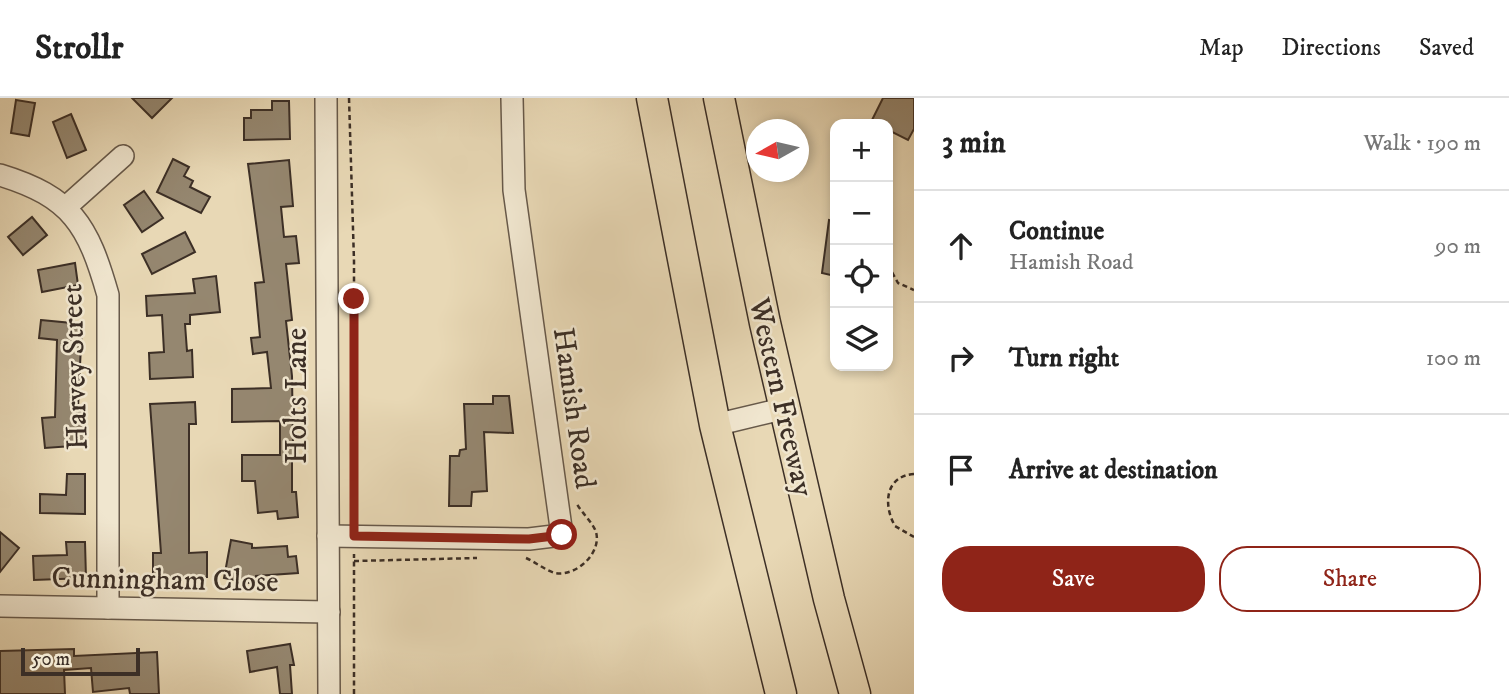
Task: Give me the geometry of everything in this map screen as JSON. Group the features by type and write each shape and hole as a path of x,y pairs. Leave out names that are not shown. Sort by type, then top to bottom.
{"highway":[{"path":"652,98 715,425 781,694"},
{"name":"Western Freeway","path":"719,98 745,235 829,599 855,694"},
{"path":"829,599 862,694"},
{"path":"760,617 772,694"}],"street":[{"name":"Holts Lane","path":"326,98 329,694"},
{"name":"Hamish Road","path":"328,536 529,539 562,535 514,190 512,98"},
{"path":"66,207 123,156"},
{"name":"Harvey Street","path":"0,175 30,184 66,207 95,248 108,295 108,608"},
{"path":"715,425 786,408"},
{"name":"Cunningham Close","path":"0,606 329,612"}],"path":[{"path":"349,98 354,261 354,694"},
{"path":"893,274 898,283 914,290"},
{"path":"914,474 899,479 889,488 887,501 894,526 914,537"},
{"path":"514,558 527,558 556,573 579,568 589,559 597,541 596,530 575,497"},
{"path":"354,561 488,558"}],"building":[{"path":"132,98 172,98 152,118"},
{"path":"883,98 914,98 914,129 908,140 893,132 893,119 872,119"},
{"path":"16,100 35,103 29,136 11,133"},
{"path":"272,101 289,101 290,139 244,140 244,118 251,118 251,110 272,110"},
{"path":"71,114 86,150 67,158 53,122"},
{"path":"173,159 189,167 184,176 193,181 190,187 210,197 201,213 157,192"},
{"path":"289,160 293,206 281,207 284,237 296,236 299,263 286,264 292,320 286,321 292,376 293,442 296,442 296,460 292,460 292,492 296,492 298,517 278,519 277,511 258,513 255,481 242,481 242,455 280,455 280,421 232,422 232,389 271,388 267,352 253,354 251,338 260,337 255,283 264,282 248,164"},
{"path":"144,191 163,218 142,232 124,205"},
{"path":"32,217 47,235 23,255 8,237"},
{"path":"829,220 830,275 822,273"},
{"path":"185,232 195,252 152,274 142,254"},
{"path":"75,263 78,285 42,292 38,270"},
{"path":"216,276 220,312 190,315 190,324 185,324 187,351 192,350 193,377 150,379 149,353 164,352 162,315 147,316 146,296 195,293 193,279"},
{"path":"41,320 82,324 78,408 82,408 86,445 45,448 42,418 55,417 57,340 39,338"},
{"path":"493,396 509,396 513,433 484,432 487,491 472,492 471,506 449,506 450,456 459,456 460,450 466,449 464,404 493,404"},
{"path":"195,402 196,424 189,424 189,553 207,552 207,577 153,578 153,553 161,553 150,404"},
{"path":"67,474 85,474 85,514 40,513 40,494 66,495"},
{"path":"0,532 19,548 0,572"},
{"path":"231,540 252,544 252,548 287,546 288,557 296,556 298,573 256,576 255,584 224,578"},
{"path":"66,542 85,542 86,578 34,580 33,556 67,555"},
{"path":"290,644 294,665 290,665 292,694 280,694 277,667 250,672 247,651"},
{"path":"74,649 74,656 157,652 159,694 130,694 129,688 93,692 91,668 64,670 65,694 0,694 0,651"}],"route":[{"path":"354,299 354,536 529,539 562,535"}]}
